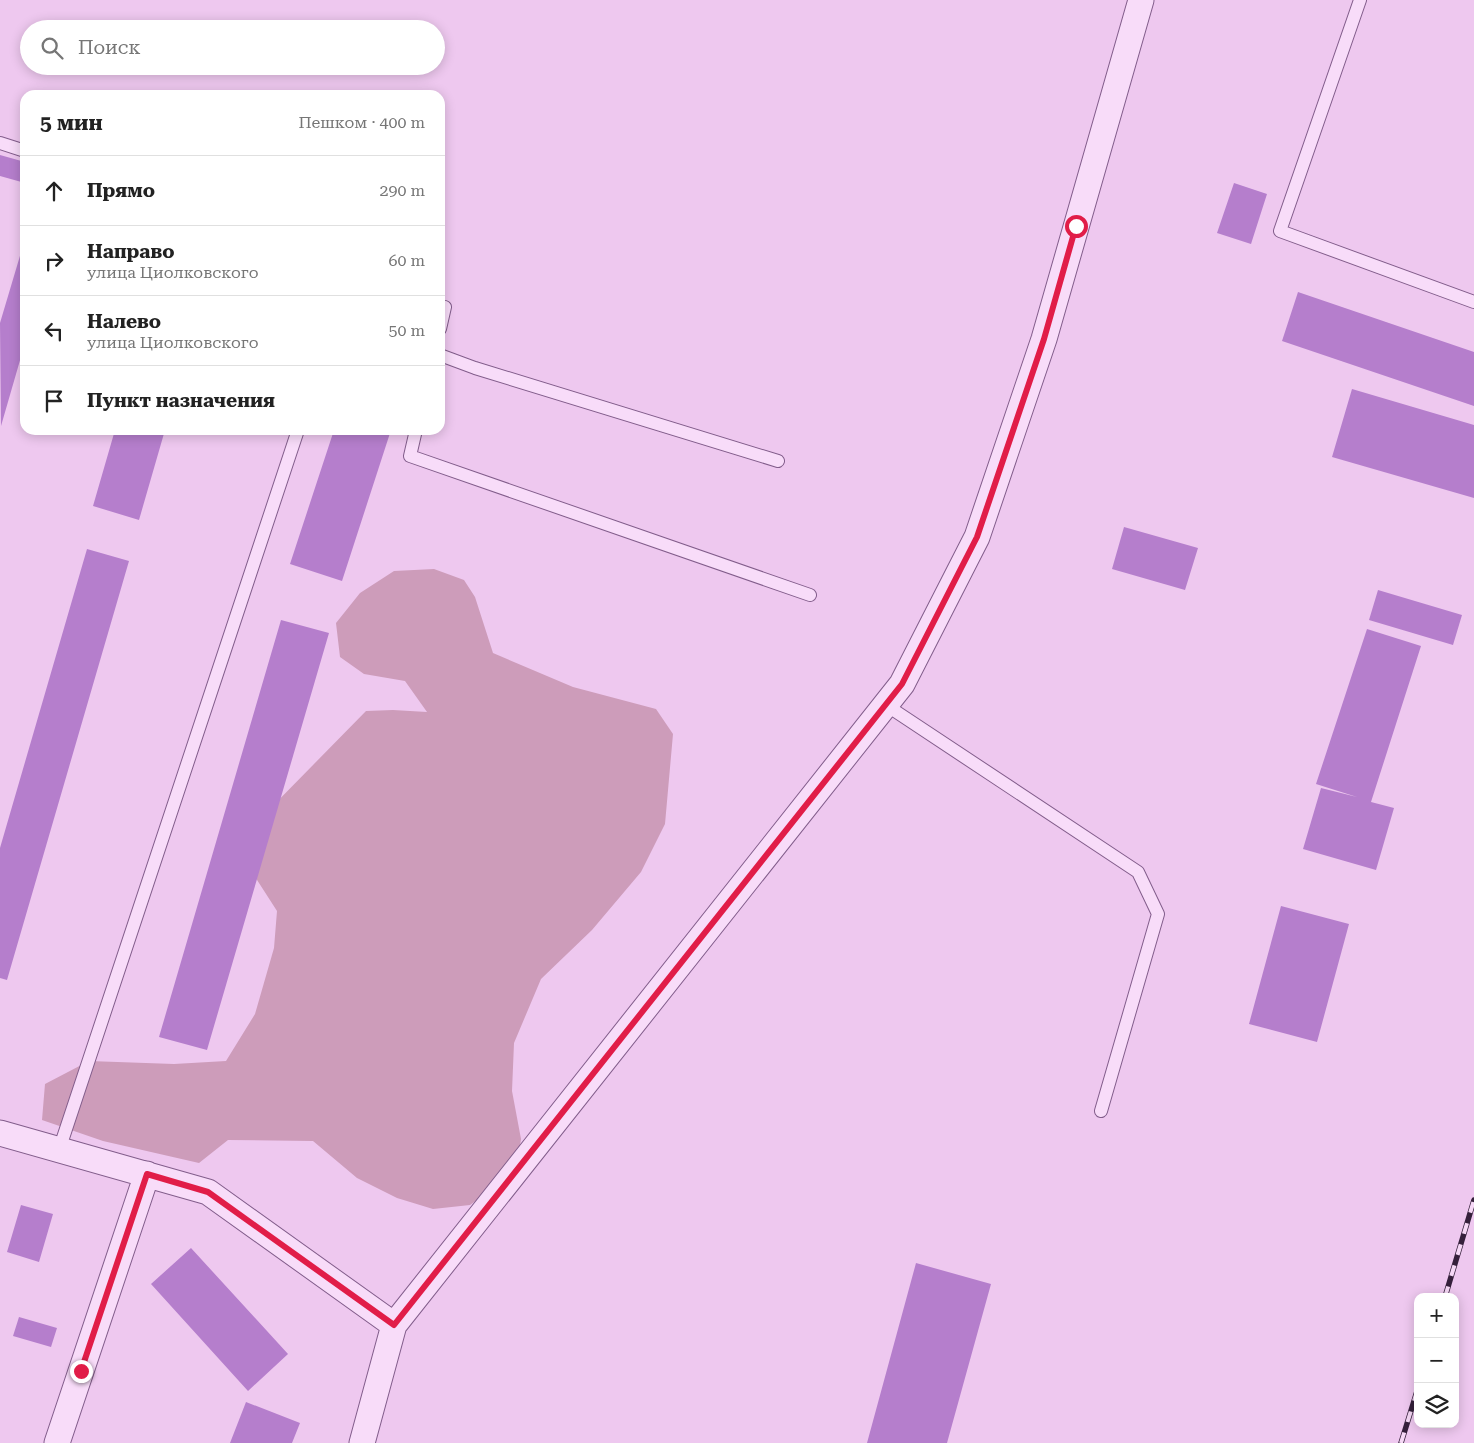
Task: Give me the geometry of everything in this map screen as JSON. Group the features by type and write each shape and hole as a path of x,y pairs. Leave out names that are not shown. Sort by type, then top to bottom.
{"street":[{"path":"362,1443 394,1325 902,684 977,537 1044,339 1141,0"},
{"path":"0,1133 208,1192 394,1325"},
{"path":"56,1443 147,1174"}],"lane":[{"path":"1360,0 1280,231 1474,302"},
{"path":"0,143 20,149"},
{"path":"445,357 475,368 778,462"},
{"path":"59,1150 296,435"},
{"path":"415,435 410,456 810,595"},
{"path":"886,705 1138,872 1158,914 1101,1111"}],"shaded area":[{"path":"434,569 464,580 475,597 493,653 573,687 656,709 673,734 665,824 641,872 592,930 541,979 514,1043 512,1091 521,1139 516,1172 470,1205 433,1209 397,1198 357,1178 313,1141 228,1140 199,1163 103,1141 42,1120 45,1084 89,1061 174,1064 226,1061 255,1014 274,948 277,911 250,869 262,817 366,711 427,712 405,681 364,674 340,657 336,623 360,593 394,571"}],"building":[{"path":"0,155 20,161 20,182 0,176"},
{"path":"1234,183 1267,194 1251,244 1217,233"},
{"path":"20,256 20,360 1,426 0,323"},
{"path":"1298,292 1474,352 1474,406 1282,341"},
{"path":"1352,389 1474,425 1474,498 1332,457"},
{"path":"114,435 164,435 139,520 93,506"},
{"path":"332,435 389,435 342,581 290,564"},
{"path":"1124,527 1198,548 1185,590 1112,569"},
{"path":"87,549 129,561 7,980 0,978 0,848"},
{"path":"1378,590 1462,615 1453,645 1369,620"},
{"path":"281,620 329,633 207,1050 159,1037"},
{"path":"1367,629 1421,646 1371,802 1394,808 1376,870 1303,849 1321,788 1357,797 1316,784"},
{"path":"1281,906 1349,924 1317,1042 1249,1024"},
{"path":"21,1205 53,1214 39,1262 7,1252"},
{"path":"191,1248 288,1354 248,1391 151,1284"},
{"path":"916,1263 991,1284 947,1443 867,1443"},
{"path":"19,1317 57,1328 51,1347 13,1336"},
{"path":"246,1402 300,1423 292,1443 230,1443"}],"railway":[{"path":"1446,1293 1474,1200"},
{"path":"1401,1443 1414,1401"}],"route":[{"path":"81,1371 147,1174 208,1192 394,1325 902,684 977,537 1044,339 1076,226"}]}
